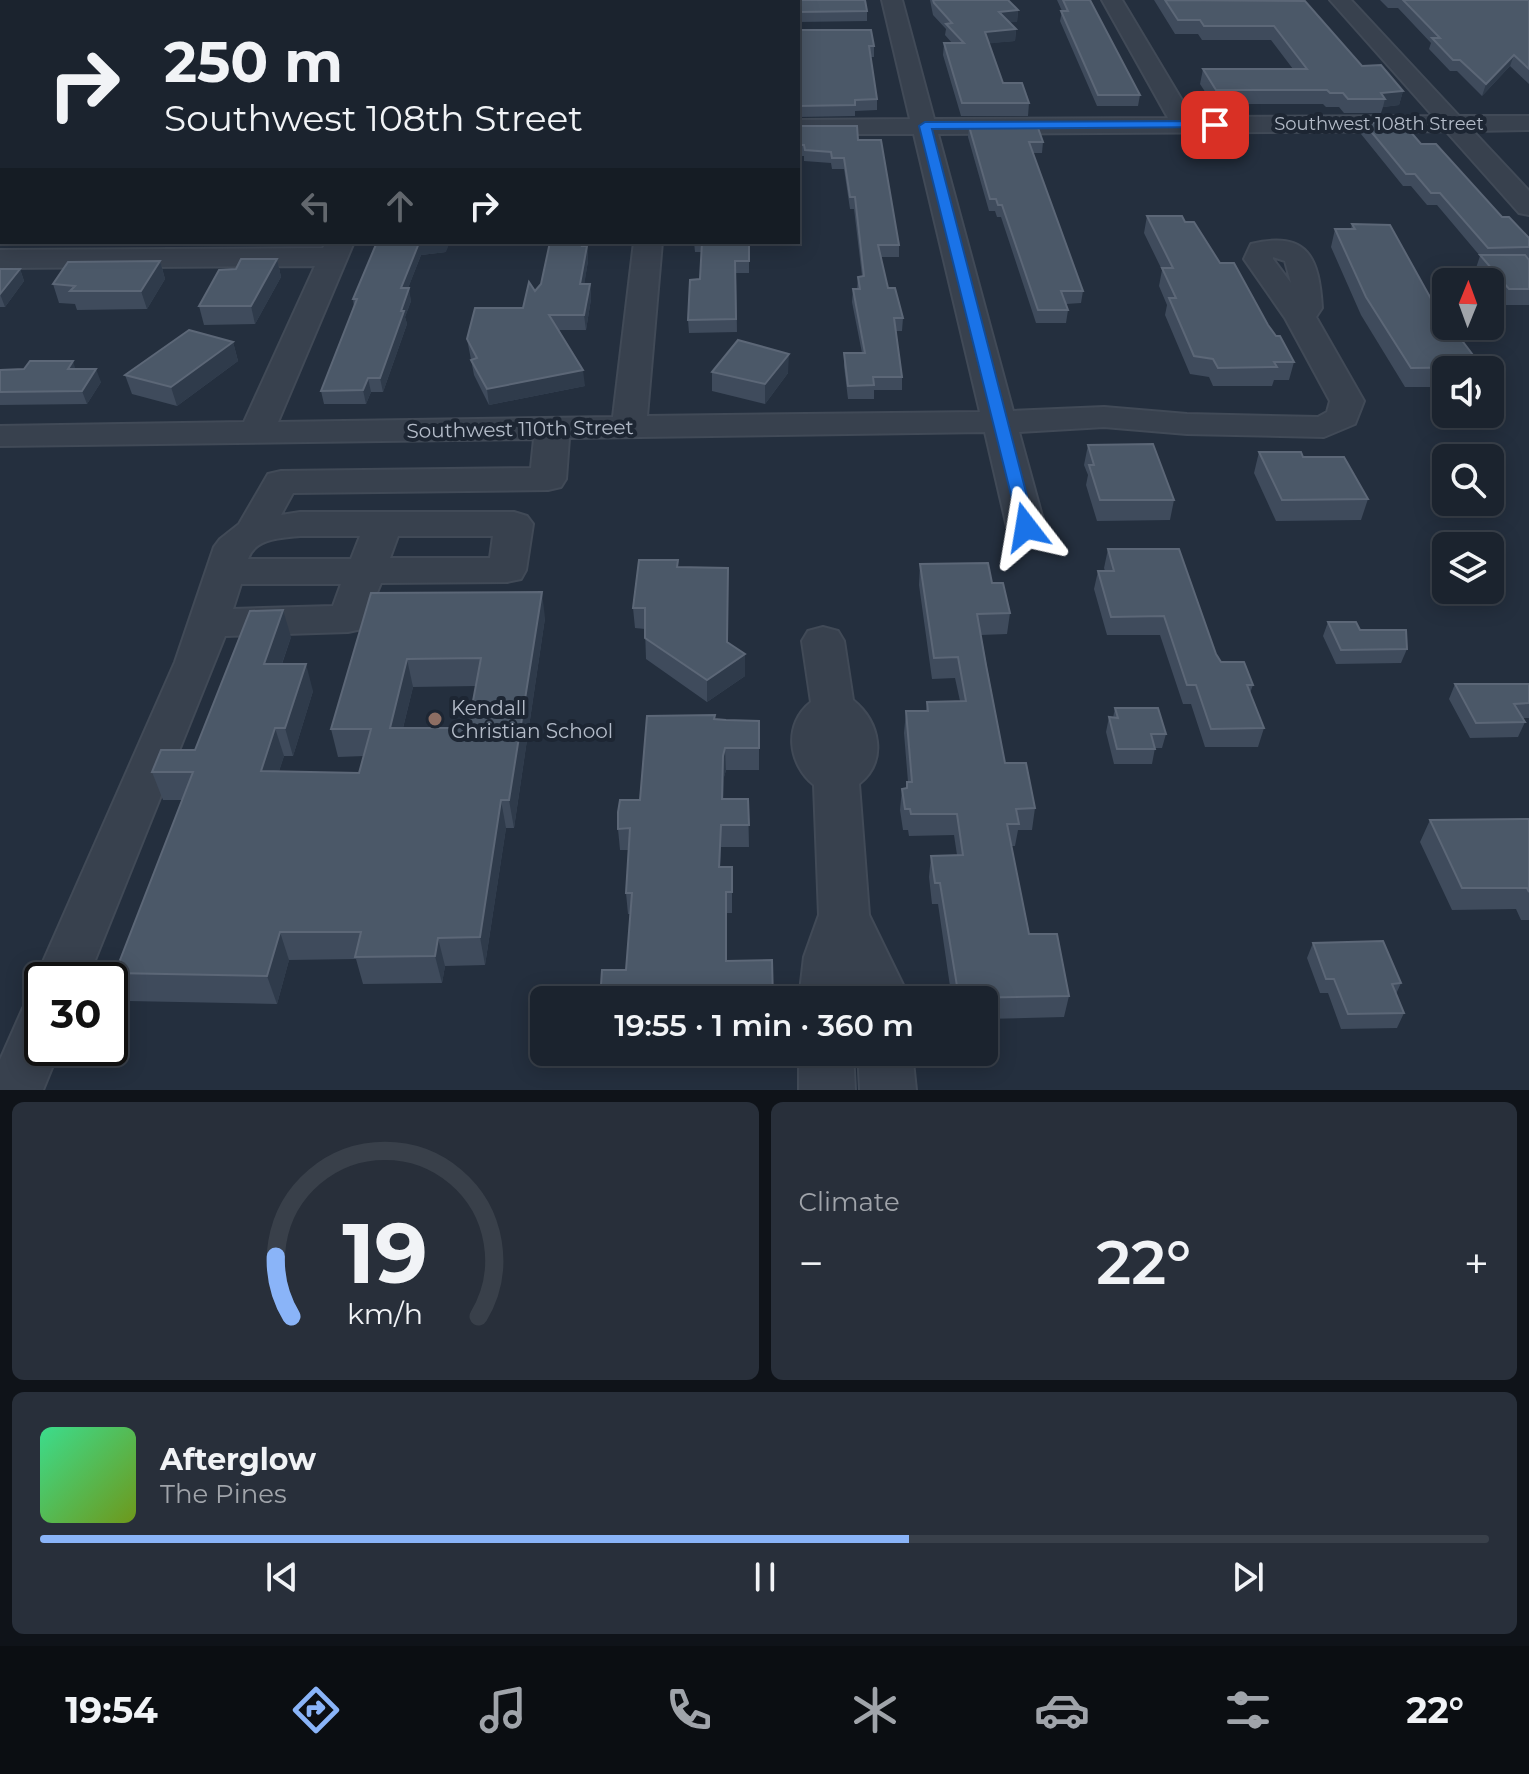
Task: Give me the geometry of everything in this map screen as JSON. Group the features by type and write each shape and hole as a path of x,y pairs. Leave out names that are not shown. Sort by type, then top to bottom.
{"street":[{"path":"892,0 888,30 925,126 1026,527"},
{"path":"1112,0 1184,125"},
{"path":"1340,0 1529,207"},
{"name":"Southwest 108th Street","path":"800,127 1529,123"},
{"path":"629,427 648,244"},
{"path":"0,259 337,249 256,433"},
{"name":"Southwest 110th Street","path":"0,436 1001,421 1040,421 1065,426 1152,432 1187,424 1308,429 1335,424 1343,417 1347,401 1300,317"},
{"path":"69,962 196,662 233,547 254,531 281,482 548,479 552,429"},
{"path":"225,572 507,570 514,524 300,524 254,531"},
{"path":"209,623 348,619 383,524"},
{"path":"823,641 833,707 815,722 816,762 836,778 844,915 878,986"},
{"path":"825,986 832,944 844,915"},
{"path":"15,1090 25,1066"},
{"path":"826,1066 827,1090"},
{"path":"886,1066 888,1090"}],"building":[{"path":"800,0 865,0 867,11 800,12"},
{"path":"933,0 1008,0 1018,10 999,12 1016,29 985,32 1003,83 1022,83 1029,103 962,103 944,43 964,43 946,24 952,23"},
{"path":"1063,0 1090,0 1140,95 1098,95 1061,11 1068,11"},
{"path":"1165,0 1305,1 1362,66 1381,65 1403,91 1381,93 1385,99 1348,99 1343,93 1327,90 1216,90 1203,69 1307,69 1274,26 1204,26 1200,20 1178,20"},
{"path":"1403,0 1529,0 1529,69 1514,55 1486,84 1460,60 1453,60 1432,38 1440,38"},
{"path":"800,30 871,30 874,46 869,46 877,99 855,100 855,105 800,106"},
{"path":"1364,123 1403,123 1421,144 1436,144 1502,217 1509,217 1529,238 1529,247 1488,248 1440,193 1431,193 1415,174 1406,174"},
{"path":"1037,125 1043,142 1029,142 1083,291 1061,291 1068,310 1038,310 1002,205 998,205 996,199 990,199 969,126"},
{"path":"800,126 857,126 858,140 881,140 899,245 878,245 888,288 895,288 903,318 894,318 902,377 873,377 874,385 848,386 844,353 865,353 853,289 860,289 858,277 864,276 855,197 850,197 844,158 832,158 831,152 805,150 804,145 800,145"},
{"path":"1147,216 1182,216 1185,222 1194,222 1220,263 1234,263 1268,325 1276,336 1280,336 1294,362 1274,362 1277,367 1218,368 1213,359 1194,356 1169,298 1176,298 1162,268 1173,268"},
{"path":"1352,224 1390,225 1432,301 1432,340 1462,340 1474,356 1432,356 1432,368 1411,368 1366,297 1335,229 1355,229"},
{"path":"376,244 419,244 401,288 409,288 401,311 404,311 380,378 368,378 363,390 321,391 357,299 353,299"},
{"path":"550,244 587,246 580,284 590,284 584,315 549,315 583,370 487,389 471,360 477,358 467,339 475,308 523,308 529,282 535,291 541,284"},
{"path":"702,244 749,244 749,261 735,261 736,319 688,320 690,280 700,279"},
{"path":"1480,255 1525,255 1529,260 1529,289 1509,289 1504,283 1504,268 1491,268"},
{"path":"241,259 277,259 251,306 199,306 219,270 236,269"},
{"path":"160,261 141,291 70,291 75,286 53,284 68,262"},
{"path":"0,269 20,269 0,294"},
{"path":"189,330 233,342 171,387 125,375"},
{"path":"738,340 789,354 765,384 712,372"},
{"path":"30,361 73,361 68,369 96,369 82,391 0,392 0,370 24,369"},
{"path":"1153,444 1174,500 1100,500 1089,465 1094,465 1088,445"},
{"path":"1259,452 1301,452 1303,457 1344,457 1368,499 1282,500"},
{"path":"1108,549 1179,549 1216,654 1221,662 1244,662 1253,685 1247,685 1264,728 1211,729 1196,685 1187,685 1164,616 1111,617 1098,571 1114,571"},
{"path":"639,560 678,560 677,567 728,568 727,642 745,654 707,680 645,638 645,608 633,608"},
{"path":"988,563 992,583 1003,583 1010,613 977,614 1005,763 1026,763 1035,808 1016,809 1019,824 1007,824 1029,934 1057,934 1069,996 998,997 998,986 957,986 940,883 935,883 931,856 963,855 957,814 911,814 910,809 905,809 902,789 907,788 907,782 912,782 906,711 928,711 927,702 966,701 958,657 934,658 920,564"},
{"path":"542,592 509,800 501,800 480,937 438,938 435,956 355,957 361,932 280,932 267,976 128,973 128,962 119,962 193,772 152,772 161,750 195,750 250,611 283,610 264,664 306,664 285,728 275,728 261,771 359,773 371,729 331,729 371,593","holes":["481,658 468,728 390,728 407,659"]},
{"path":"1328,622 1356,622 1360,630 1406,630 1407,649 1341,650"},
{"path":"1455,684 1529,684 1529,703 1514,704 1525,722 1476,723"},
{"path":"1115,708 1158,708 1166,734 1151,734 1155,749 1117,749 1109,717 1118,718"},
{"path":"715,715 714,719 759,721 759,748 725,748 722,799 748,799 749,825 721,825 719,867 732,867 732,892 726,892 726,961 772,960 773,986 601,986 602,970 626,970 632,893 626,893 630,828 618,829 618,812 620,800 640,800 647,716"},
{"path":"1529,819 1529,892 1527,888 1462,888 1430,820"},
{"path":"1383,941 1401,983 1392,984 1404,1013 1348,1014 1334,979 1326,979 1313,943"}],"place":[{"name":"Kendall Christian School","path":"435,719"}],"route":[{"path":"1026,527 925,126 1215,125"}]}
